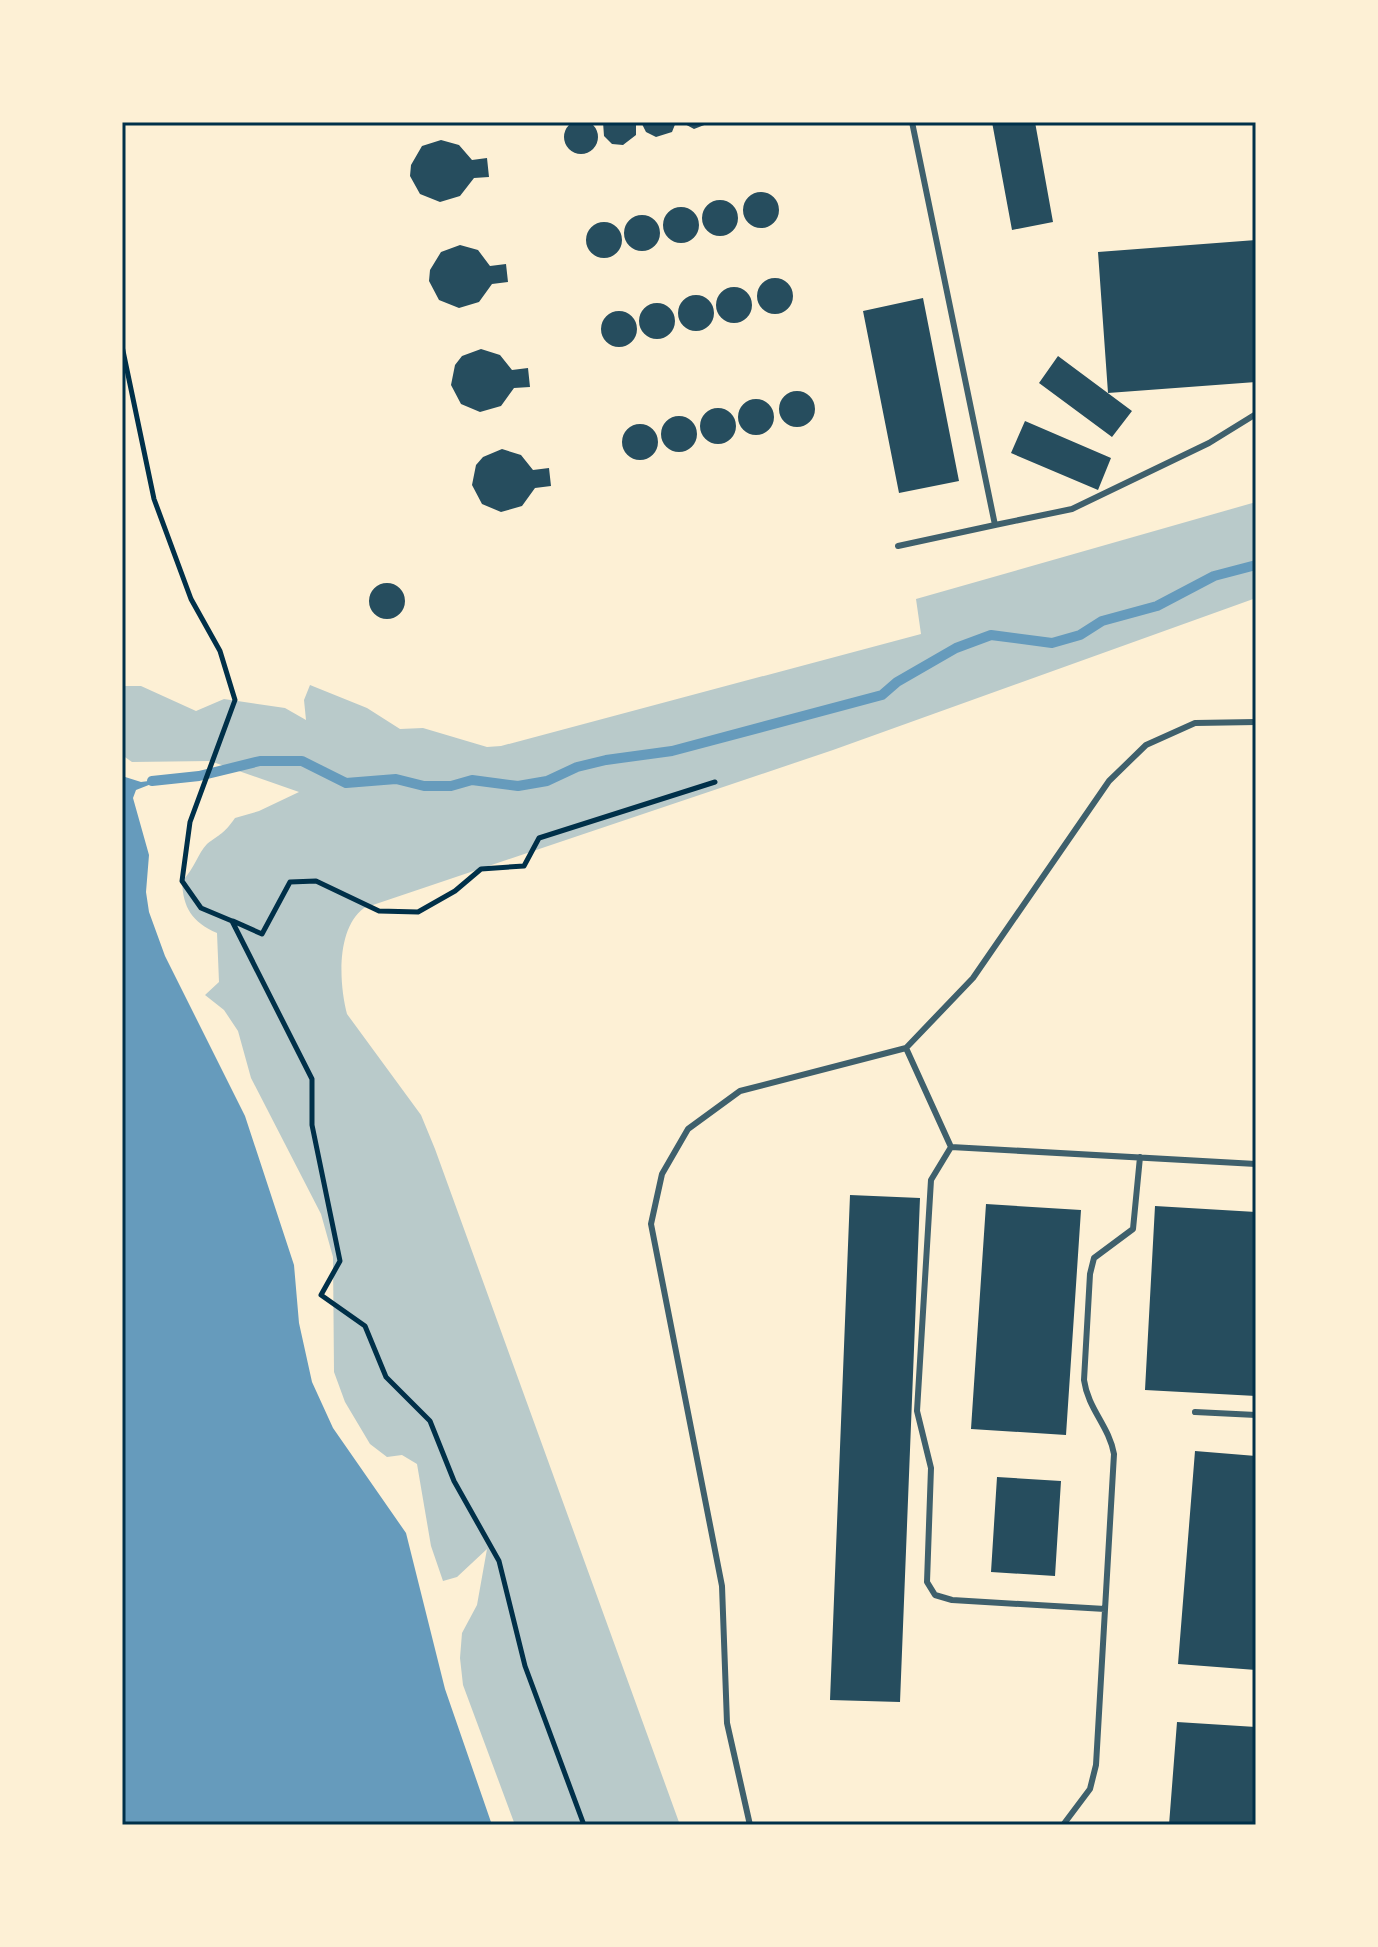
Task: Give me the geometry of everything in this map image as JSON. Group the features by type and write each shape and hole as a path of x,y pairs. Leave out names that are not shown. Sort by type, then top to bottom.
{"lane":[{"path":"912,122 995,525"},
{"path":"898,546 1072,509 1209,443 1256,414"},
{"path":"750,1825 727,1723 722,1586 651,1224 662,1174 688,1129 740,1091 906,1048 973,978 1109,781 1146,745 1195,723 1256,722"},
{"path":"906,1048 951,1147"},
{"path":"951,1147 1256,1164"},
{"path":"951,1147 931,1180 917,1411 931,1468 927,1582 935,1595 952,1600 1105,1609"},
{"path":"1063,1825 1090,1789 1096,1765 1114,1454 1111,1435 1086,1397 1084,1380 1090,1274 1094,1258 1133,1229 1140,1157"},
{"path":"1195,1412 1256,1415"}],"path":[{"path":"122,346 154,499 191,599 220,651 235,700 190,822 182,881 201,908 262,934 290,882 316,881 379,911 418,912 455,891 481,869 524,866 539,838 715,782"},
{"path":"232,921 312,1079 312,1125 340,1261 321,1295 365,1326 386,1377 430,1421 454,1481 499,1561 525,1666 584,1825"}],"shaded area":[{"path":"1256,502 1256,598 833,750 364,908 348,929 341,972 347,1014 421,1115 435,1149 680,1825 515,1825 463,1685 460,1658 462,1633 477,1605 487,1549 457,1577 443,1581 431,1546 417,1464 402,1455 387,1457 370,1444 345,1402 334,1372 333,1257 321,1214 251,1078 238,1031 224,1010 205,995 219,982 217,933 195,919 184,899 182,881 207,844 225,831 235,818 259,811 299,792 210,761 132,762 122,755 122,686 141,686 196,711 224,699 285,708 306,720 304,700 310,685 367,708 400,729 423,728 487,747 501,746 921,634 916,599"}],"water":[{"path":"122,776 141,782 164,779 136,790 133,798 149,855 146,892 149,912 165,956 245,1116 294,1265 299,1323 312,1382 333,1428 406,1533 445,1689 492,1825 122,1825"}],"building":[{"path":"581,120 593,125 598,137 593,149 581,154 569,149 564,137 569,125"},
{"path":"603,122 636,122 636,135 623,145 612,144 604,136"},
{"path":"641,122 676,122 672,132 656,137 646,132"},
{"path":"681,122 712,122 694,129"},
{"path":"992,122 1035,122 1053,222 1012,230"},
{"path":"441,140 459,145 472,160 487,158 489,177 474,178 460,196 440,202 420,194 410,176 411,165 422,146"},
{"path":"761,192 773,198 779,210 773,222 761,228 749,222 743,210 749,198"},
{"path":"720,200 732,206 738,218 732,230 720,236 708,230 702,218 708,206"},
{"path":"681,207 693,213 699,225 693,237 681,243 669,237 663,225 669,213"},
{"path":"642,215 654,221 660,233 654,245 642,251 630,245 624,233 630,221"},
{"path":"604,222 616,228 622,240 616,252 604,258 592,252 586,240 592,228"},
{"path":"1256,240 1256,382 1108,393 1098,252"},
{"path":"460,245 478,250 490,266 506,264 508,282 492,284 479,302 459,308 439,300 429,281 430,270 441,252"},
{"path":"775,278 787,284 793,296 787,308 775,314 763,308 757,296 763,284"},
{"path":"734,287 746,293 752,305 746,317 734,323 722,317 716,305 722,293"},
{"path":"696,295 708,301 714,313 708,325 696,331 684,325 678,313 684,301"},
{"path":"923,298 959,481 899,493 863,311"},
{"path":"657,303 669,309 675,321 669,333 657,339 645,333 639,321 645,309"},
{"path":"619,311 631,317 637,329 631,341 619,347 607,341 601,329 607,317"},
{"path":"481,349 500,355 512,370 528,368 530,387 514,388 501,406 480,412 461,404 451,385 455,365 462,356"},
{"path":"1058,356 1132,411 1112,437 1039,383"},
{"path":"797,391 809,397 815,409 809,421 797,427 785,421 779,409 785,397"},
{"path":"756,399 768,405 774,417 768,429 756,435 744,429 738,417 744,405"},
{"path":"718,408 730,414 736,426 730,438 718,444 706,438 700,426 706,414"},
{"path":"679,416 691,422 697,434 691,446 679,452 667,446 661,434 667,422"},
{"path":"1025,421 1111,458 1098,490 1011,453"},
{"path":"640,424 652,430 658,442 652,454 640,460 628,454 622,442 628,430"},
{"path":"502,449 521,455 533,470 549,468 551,486 535,488 522,506 501,512 482,504 472,485 476,465 483,457"},
{"path":"387,583 399,589 405,601 399,613 387,619 375,613 369,601 375,589"},
{"path":"850,1195 920,1198 900,1702 830,1700"},
{"path":"986,1204 1081,1210 1066,1435 971,1429"},
{"path":"1155,1206 1256,1212 1256,1396 1145,1390"},
{"path":"1195,1451 1256,1456 1256,1670 1178,1664"},
{"path":"997,1477 1061,1481 1055,1576 991,1572"},
{"path":"1177,1722 1256,1727 1256,1825 1169,1825"}],"waterway":[{"path":"152,781 199,776 260,761 302,761 346,783 396,779 424,786 451,786 472,780 518,786 547,781 577,767 672,751 882,695 897,682 956,648 991,635 1052,643 1080,635 1102,621 1157,606 1214,576 1256,565"}]}
